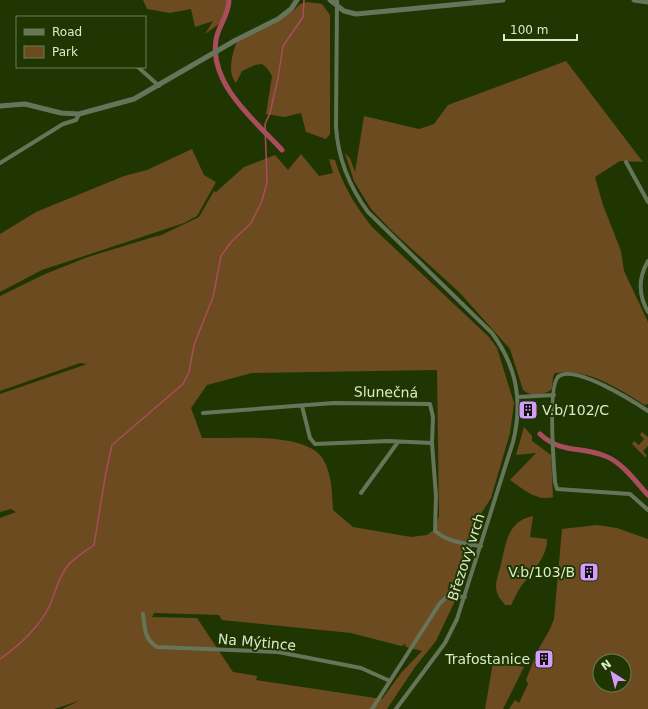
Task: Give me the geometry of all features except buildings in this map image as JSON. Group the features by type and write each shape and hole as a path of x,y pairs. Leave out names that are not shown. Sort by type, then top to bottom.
{"street":[{"path":"0,106 25,104 61,113 79,114 134,99 159,86 222,48 278,19 291,9 297,0"},
{"path":"330,0 344,11 356,14 503,0"},
{"name":"Březový vrch","path":"337,0 336,133 338,148 354,192 368,212 492,333 504,350 513,371 518,397 516,429 457,620 445,643 397,709"},
{"path":"634,0 648,2"},
{"path":"139,68 159,86"},
{"path":"0,163 63,124 76,120 79,114"},
{"path":"626,162 648,202"},
{"path":"648,261 642,274 641,290 648,312"},
{"path":"648,411 599,382 569,374 557,378 554,395 552,447 555,482 558,489 630,494 648,510"},
{"path":"518,397 530,398 554,395"},
{"name":"Slunečná","path":"203,413 334,403 430,404 433,417 432,443 436,496 435,531 440,535 460,543 481,546"},
{"path":"302,406 310,438 315,444 398,442 432,443"},
{"path":"361,493 398,442"},
{"path":"372,709 440,602 448,596 465,598"},
{"name":"Na Mýtince","path":"143,614 146,637 150,643 157,647 278,652 361,668 390,681"}],"green space":[{"path":"143,0 228,0 228,3 223,21 205,34 213,21 195,27 191,9 170,13 147,9"},
{"path":"307,2 322,4 330,15 330,134 326,139 306,132 301,113 284,117 266,114 272,76 267,68 262,64 255,65 242,71 236,83 233,79 231,69 233,52 237,42 293,11 300,4"},
{"path":"566,61 643,162 620,161 595,177 603,205 621,251 624,271 648,322 648,404 645,405 613,386 591,376 567,372 555,373 553,377 552,389 546,393 530,394 523,390 510,349 460,293 391,230 371,209 354,181 345,153 350,158 355,172 364,116 419,129 434,124 448,105"},
{"path":"192,149 204,175 216,182 197,216 184,223 42,270 0,292 0,234 36,212 124,176 147,170"},
{"path":"301,154 319,176 333,173 329,159 335,160 350,195 372,227 489,337 497,348 514,403 510,433 491,498 479,517 464,582 436,641 415,667 387,709 62,709 79,701 54,709 0,709 0,518 16,512 11,509 0,512 0,394 87,364 80,363 0,391 0,296 45,274 88,257 160,235 157,237 199,217 214,191 216,192 244,167 275,155 288,170","holes":["437,370 439,516 435,529 427,535 411,537 353,527 333,510 331,484 328,471 323,459 314,450 301,444 267,438 202,438 191,408 207,385 252,373","154,613 219,615 222,620 351,633 401,646 405,644 406,647 422,651 401,673 382,699 256,680 257,676 233,672 197,618 152,617"]},
{"path":"524,427 532,436 532,441 551,455 553,497 541,498 530,494 510,480 536,453 516,455"},
{"path":"642,432 648,437 648,446 643,451 647,456 645,457 632,444 634,441 639,445 644,439 640,435"},
{"path":"533,516 530,537 547,539 547,546 542,559 520,588 511,605 505,605 499,596 496,587 506,541 513,528 518,523"},
{"path":"597,525 617,528 648,539 648,709 509,709 515,700 519,703 528,684 526,680 535,657 537,656 545,663 547,660 538,653 538,650 554,619 562,529"},
{"path":"493,662 524,667 503,709 485,709"}],"waterway":[{"path":"229,0 229,5 216,40 216,56 220,72 236,101 282,150"},
{"path":"0,659 22,642 35,628 46,613 63,572 72,561 94,545 112,445 183,384 189,372 194,345 213,297 221,256 231,242 251,223 262,201 267,182 265,124 270,113 283,46 303,17 304,0"},
{"path":"540,434 548,440 563,447 588,451 611,459 628,473 648,495"}],"place":[{"name":"V.b/102/C","path":"528,410"},
{"name":"V.b/103/B","path":"589,572"},
{"name":"Trafostanice","path":"544,659"}]}
